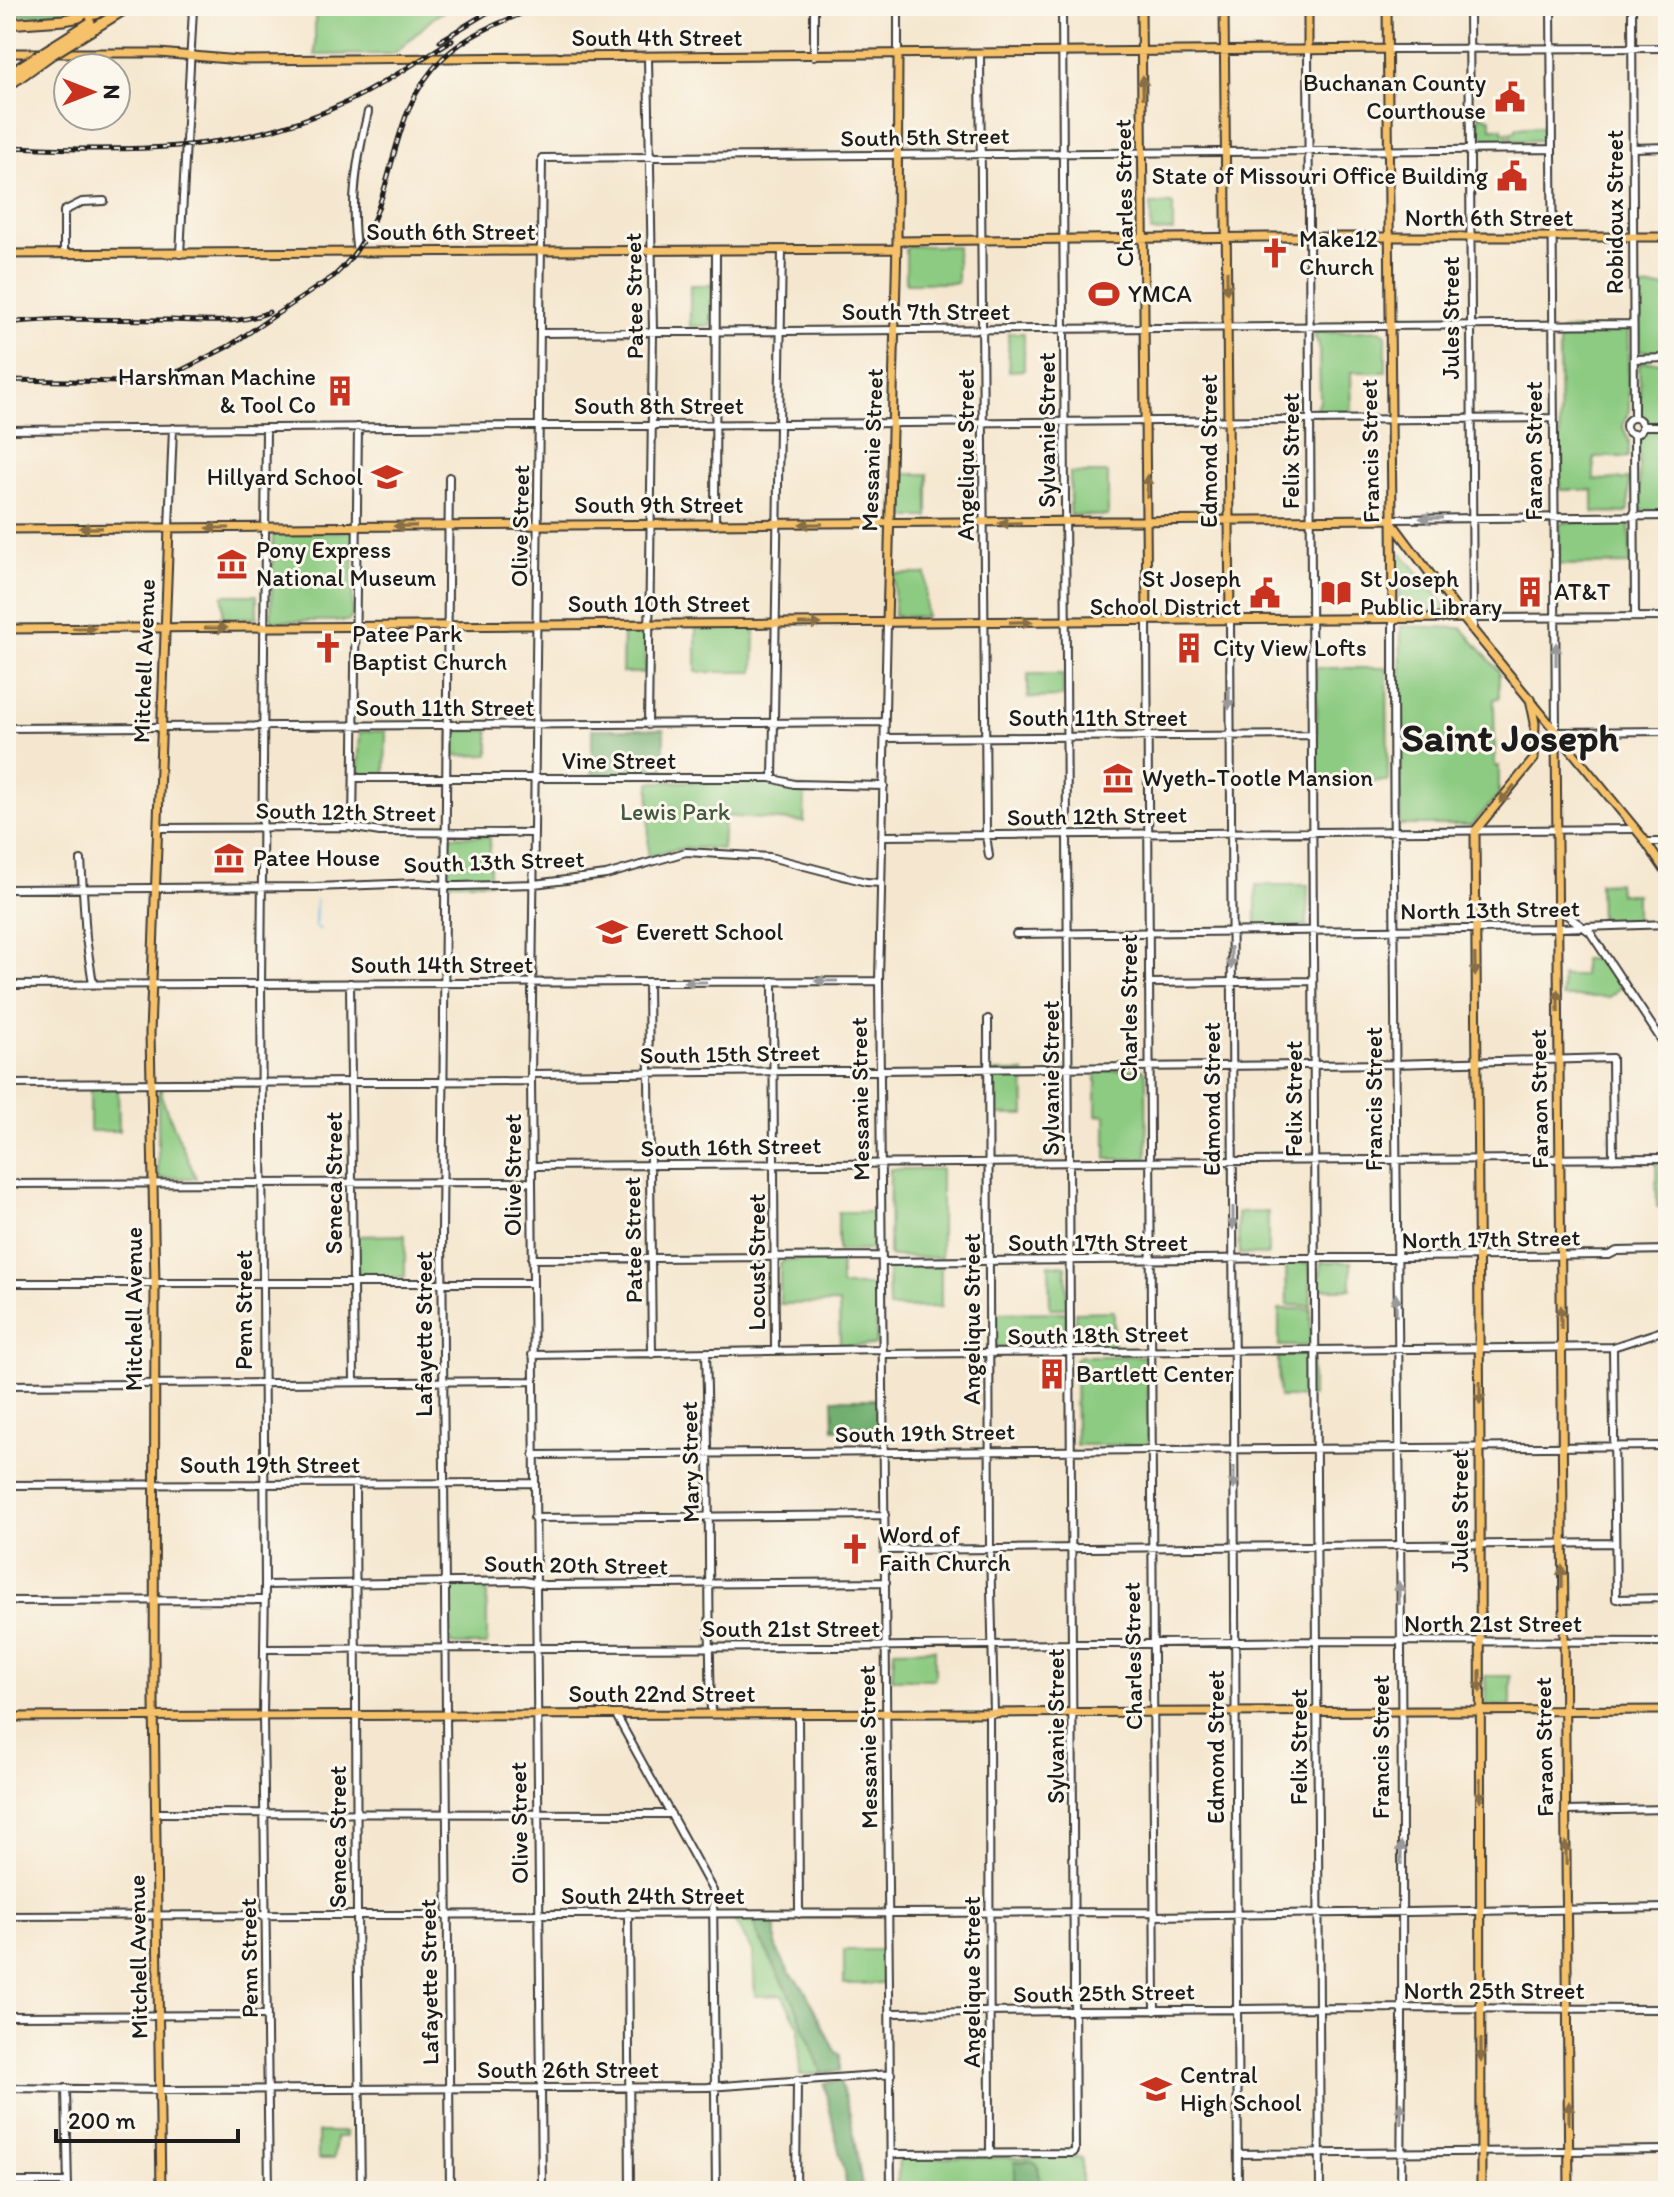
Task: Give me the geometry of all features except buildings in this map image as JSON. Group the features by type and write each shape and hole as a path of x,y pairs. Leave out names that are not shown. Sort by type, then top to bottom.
{"highway":[{"path":"6,78 121,6"},
{"path":"6,87 130,6"},
{"path":"6,24 46,22 110,11"},
{"path":"6,78 24,74"}],"main road":[{"name":"Charles Street","path":"1141,6 1147,620"},
{"name":"Edmond Street","path":"1224,6 1230,620"},
{"name":"Felix Street","path":"1308,6 1308,50"},
{"name":"Francis Street","path":"1387,6 1393,619"},
{"name":"South 4th Street","path":"6,53 159,53 239,60 1387,49"},
{"name":"Messanie Street","path":"887,623 897,245 898,55"},
{"name":"North 6th Street","path":"1309,238 1668,237"},
{"name":"South 6th Street","path":"6,254 652,252 1064,240 1309,238"},
{"name":"South 9th Street","path":"6,529 1390,519"},
{"path":"1390,519 1402,540 1473,631 1635,829 1668,875"},
{"name":"Mitchell Avenue","path":"161,2191 154,1716 155,1284 151,984 169,528"},
{"name":"South 10th Street","path":"6,629 1463,618"},
{"path":"1475,831 1533,761 1535,723 1530,699"},
{"name":"Faraon Street","path":"1556,732 1569,2191"},
{"name":"Jules Street","path":"1475,831 1481,2191"},
{"name":"South 22nd Street","path":"6,1717 1668,1710"}],"street":[{"name":"Messanie Street","path":"898,6 898,55"},
{"name":"Sylvanie Street","path":"990,2154 1075,2151 1062,6"},
{"name":"Jules Street","path":"1469,6 1473,631"},
{"name":"Faraon Street","path":"1551,6 1556,732"},
{"name":"Robidoux Street","path":"1632,6 1634,418"},
{"path":"814,8 814,56"},
{"path":"180,254 193,9"},
{"path":"1387,49 1668,48"},
{"name":"Felix Street","path":"1308,50 1320,2191"},
{"name":"Angelique Street","path":"980,54 986,835 989,856"},
{"name":"Patee Street","path":"648,58 653,331 653,526 648,725"},
{"path":"357,252 353,231 358,153 368,112"},
{"path":"1633,148 1668,147"},
{"name":"South 5th Street","path":"542,158 1552,149"},
{"name":"Olive Street","path":"542,158 531,1078 542,2191"},
{"path":"64,254 64,211 82,202 104,201"},
{"path":"773,778 782,250"},
{"path":"715,525 716,251"},
{"name":"South 7th Street","path":"541,333 1633,324"},
{"path":"1634,359 1668,358"},
{"name":"South 8th Street","path":"6,430 1554,418"},
{"path":"1634,418 1640,420 1642,426 1634,434 1628,431 1626,425 1634,418"},
{"path":"1642,426 1668,426"},
{"path":"353,828 358,427"},
{"name":"Mitchell Avenue","path":"169,528 173,428"},
{"name":"Penn Street","path":"266,428 261,984 263,1715 269,2191"},
{"path":"1634,434 1635,617"},
{"name":"Lafayette Street","path":"449,477 442,982 442,1382 450,2191"},
{"path":"1390,519 1668,516"},
{"path":"1463,618 1668,617"},
{"name":"Francis Street","path":"1393,619 1393,1064 1402,1910 1401,2191"},
{"name":"Charles Street","path":"1147,620 1155,2011"},
{"name":"Edmond Street","path":"1230,620 1238,2191"},
{"name":"Messanie Street","path":"887,623 879,981 891,2191"},
{"name":"South 11th Street","path":"6,728 885,722"},
{"path":"1556,732 1668,731"},
{"name":"South 11th Street","path":"885,738 1312,735"},
{"name":"Vine Street","path":"354,778 773,778 794,784 884,786"},
{"name":"South 12th Street","path":"158,828 353,828 380,832 534,833"},
{"name":"South 12th Street","path":"883,836 1635,829"},
{"path":"1645,842 1668,842"},
{"name":"South 13th Street","path":"6,889 534,884 606,875 686,852 770,857 866,882 881,883"},
{"path":"81,860 93,984"},
{"path":"1557,908 1584,926 1668,1050"},
{"name":"North 13th Street","path":"1313,931 1668,924"},
{"path":"1016,934 1313,931"},
{"name":"Locust Street","path":"773,981 775,1350"},
{"name":"South 14th Street","path":"6,985 879,981"},
{"path":"1149,983 1313,981"},
{"name":"Patee Street","path":"648,982 652,1354"},
{"name":"Seneca Street","path":"350,983 354,1382"},
{"name":"Angelique Street","path":"988,1019 993,1645 990,2154"},
{"name":"South 15th Street","path":"6,1084 442,1083 649,1073 1393,1064 1612,1058 1613,1159"},
{"name":"South 16th Street","path":"532,1166 1668,1158"},
{"path":"6,1184 532,1182"},
{"name":"North 17th Street","path":"1314,1259 1609,1255 1617,1251 1668,1250"},
{"name":"South 17th Street","path":"532,1259 1314,1259"},
{"path":"6,1283 531,1283"},
{"name":"South 18th Street","path":"532,1355 775,1350 990,1354 1613,1347 1668,1329"},
{"path":"1613,1347 1616,1599 1668,1598"},
{"name":"Mary Street","path":"706,1353 710,1454 711,1714"},
{"path":"6,1385 533,1381"},
{"name":"South 19th Street","path":"534,1455 1234,1447 1668,1446"},
{"name":"Seneca Street","path":"355,1483 361,2191"},
{"name":"South 19th Street","path":"6,1485 534,1483"},
{"path":"534,1518 885,1515"},
{"path":"886,1550 1615,1543"},
{"name":"South 20th Street","path":"265,1585 886,1582"},
{"path":"6,1601 265,1600"},
{"name":"North 21st Street","path":"1319,1641 1668,1642"},
{"name":"South 21st Street","path":"265,1649 1319,1641"},
{"path":"798,1714 799,1914"},
{"path":"616,1715 711,1886 714,1913 716,2191"},
{"path":"1565,1811 1668,1809"},
{"path":"156,1813 671,1814"},
{"name":"South 24th Street","path":"6,1916 1237,1914 1668,1908"},
{"path":"628,1913 630,2191"},
{"name":"North 25th Street","path":"1319,2008 1668,2009"},
{"name":"South 25th Street","path":"890,2013 1319,2008"},
{"path":"6,2016 267,2015"},
{"name":"South 26th Street","path":"6,2088 630,2088 715,2086 891,2074"},
{"path":"796,2191 797,2080"},
{"path":"66,2088 68,2191"},
{"path":"1238,2154 1668,2150"},
{"path":"891,2154 990,2154"},
{"path":"6,2182 68,2182"}],"green space":[{"path":"6,6 99,6 65,14 6,16"},
{"path":"315,6 451,6 394,54 315,55"},
{"path":"1479,114 1491,119 1491,128 1502,128 1502,132 1508,132 1508,141 1479,141"},
{"path":"1541,126 1545,140 1511,141 1511,132 1516,128"},
{"path":"1151,204 1173,204 1173,231 1151,232"},
{"path":"910,246 957,246 957,283 906,283 906,249"},
{"path":"690,285 714,285 711,326 690,326"},
{"path":"1668,287 1668,351 1640,351 1639,288"},
{"path":"1628,329 1629,410 1623,427 1629,440 1629,457 1594,457 1594,480 1629,479 1629,509 1626,513 1593,512 1593,490 1560,490 1559,333 1563,330"},
{"path":"1321,330 1326,333 1380,330 1386,334 1386,372 1351,372 1352,413 1326,413 1320,416 1315,411 1320,400 1319,344 1314,336"},
{"path":"1008,333 1024,333 1024,370 1009,371"},
{"path":"1643,362 1668,362 1668,423 1648,422 1641,416 1639,365"},
{"path":"1648,430 1668,430 1668,511 1639,509 1639,440"},
{"path":"1070,473 1108,473 1108,516 1070,515"},
{"path":"899,474 928,474 928,517 900,517 895,514"},
{"path":"1562,522 1629,523 1631,564 1559,565 1559,527"},
{"path":"352,531 352,616 349,621 274,621 271,618 273,535 276,532"},
{"path":"1398,553 1402,553 1446,606 1446,611 1400,611"},
{"path":"894,574 926,574 926,617 894,616"},
{"path":"223,595 257,595 257,618 223,618"},
{"path":"1401,626 1462,628 1499,671 1499,698 1494,699 1495,766 1499,766 1499,794 1472,825 1400,825"},
{"path":"696,628 755,628 754,672 696,672"},
{"path":"623,629 645,631 645,673 622,673"},
{"path":"1316,668 1387,668 1388,781 1317,781"},
{"path":"1028,674 1063,674 1063,697 1028,698"},
{"path":"592,729 664,729 664,775 592,774"},
{"path":"489,730 489,755 449,756 451,731"},
{"path":"386,731 385,776 360,775 360,732"},
{"name":"Lewis Park","path":"766,781 805,789 804,822 724,816 722,849 685,848 648,857 650,782"},
{"path":"452,836 490,836 490,882 448,882 448,840"},
{"path":"1618,882 1619,894 1636,894 1636,921 1600,921 1599,883"},
{"path":"1256,885 1308,885 1307,926 1256,927"},
{"path":"1583,959 1602,959 1621,987 1609,997 1562,997 1562,976 1583,976"},
{"path":"1143,1069 1146,1074 1147,1157 1106,1159 1106,1116 1096,1115 1096,1070"},
{"path":"995,1072 1024,1072 1025,1115 992,1115 992,1075"},
{"path":"162,1087 162,1099 196,1178 161,1178 158,1174 158,1093"},
{"path":"90,1088 118,1088 119,1131 90,1131"},
{"path":"1656,1162 1668,1162 1668,1207 1657,1207"},
{"path":"890,1169 941,1169 941,1258 889,1256"},
{"path":"838,1212 876,1212 875,1250 838,1251"},
{"path":"1268,1212 1268,1255 1239,1254 1237,1213"},
{"path":"405,1235 405,1278 358,1277 356,1236"},
{"path":"786,1260 841,1260 841,1286 877,1286 876,1345 840,1346 839,1303 780,1304 780,1264"},
{"path":"1286,1262 1310,1263 1311,1306 1287,1305"},
{"path":"1321,1262 1351,1262 1351,1289 1319,1289"},
{"path":"1049,1264 1066,1266 1067,1308 1050,1308"},
{"path":"892,1266 941,1266 941,1307 889,1308 888,1271"},
{"path":"1279,1309 1311,1309 1310,1346 1279,1346"},
{"path":"1114,1311 1114,1348 1077,1348 1075,1312"},
{"path":"1066,1312 1066,1348 998,1349 995,1346 995,1313"},
{"path":"1308,1354 1312,1358 1312,1397 1279,1397 1278,1355"},
{"path":"1080,1356 1148,1356 1148,1445 1076,1445 1075,1359"},
{"path":"833,1399 878,1399 878,1428 834,1429"},
{"path":"454,1586 487,1586 487,1645 454,1645 449,1641 449,1589"},
{"path":"935,1649 935,1679 892,1679 894,1650"},
{"path":"1485,1676 1511,1676 1511,1706 1486,1706"},
{"path":"732,1917 755,1918 756,1931 795,2004 822,2073 800,2075 799,2026 782,1995 755,1996 753,1951"},
{"path":"776,1917 776,1948 789,1972 805,1990 835,2051 840,2055 840,2071 822,2073 795,2004 756,1931 755,1918"},
{"path":"844,1950 883,1950 883,1984 844,1984"},
{"path":"840,2081 850,2114 863,2191 848,2191 824,2083"},
{"path":"318,2132 346,2132 346,2137 336,2137 334,2159 318,2159"},
{"path":"1082,2157 1082,2191 897,2191 899,2158"},
{"path":"1031,2161 1038,2165 1041,2191 1015,2191 1015,2162"}],"waterway":[{"path":"316,900 315,927 320,929"}],"railway":[{"path":"440,41 498,6"},
{"path":"6,380 126,382 180,371 229,346 334,276 356,251 372,223 409,110 423,83 443,58 465,41 541,6"},
{"path":"6,147 94,149 180,146 264,132 347,102 452,40"},
{"path":"16,322 74,319 220,321 245,319 269,312"}],"place":[{"name":"Buchanan County Courthouse","path":"1510,97"},
{"name":"State of Missouri Office Building","path":"1512,176"},
{"name":"Make12 Church","path":"1275,253"},
{"name":"YMCA","path":"1104,294"},
{"name":"Harshman Machine & Tool Co","path":"340,391"},
{"name":"Hillyard School","path":"387,477"},
{"name":"Pony Express National Museum","path":"232,564"},
{"name":"AT&T","path":"1530,592"},
{"name":"St Joseph School District","path":"1265,593"},
{"name":"St Joseph Public Library","path":"1336,593"},
{"name":"Patee Park Baptist Church","path":"328,648"},
{"name":"City View Lofts","path":"1189,648"},
{"name":"Wyeth-Tootle Mansion","path":"1118,778"},
{"name":"Patee House","path":"229,858"},
{"name":"Everett School","path":"612,932"},
{"name":"Bartlett Center","path":"1052,1374"},
{"name":"Word of Faith Church","path":"855,1549"},
{"name":"Central High School","path":"1156,2089"}],"district":[{"name":"Saint Joseph","path":"1510,737"}]}
